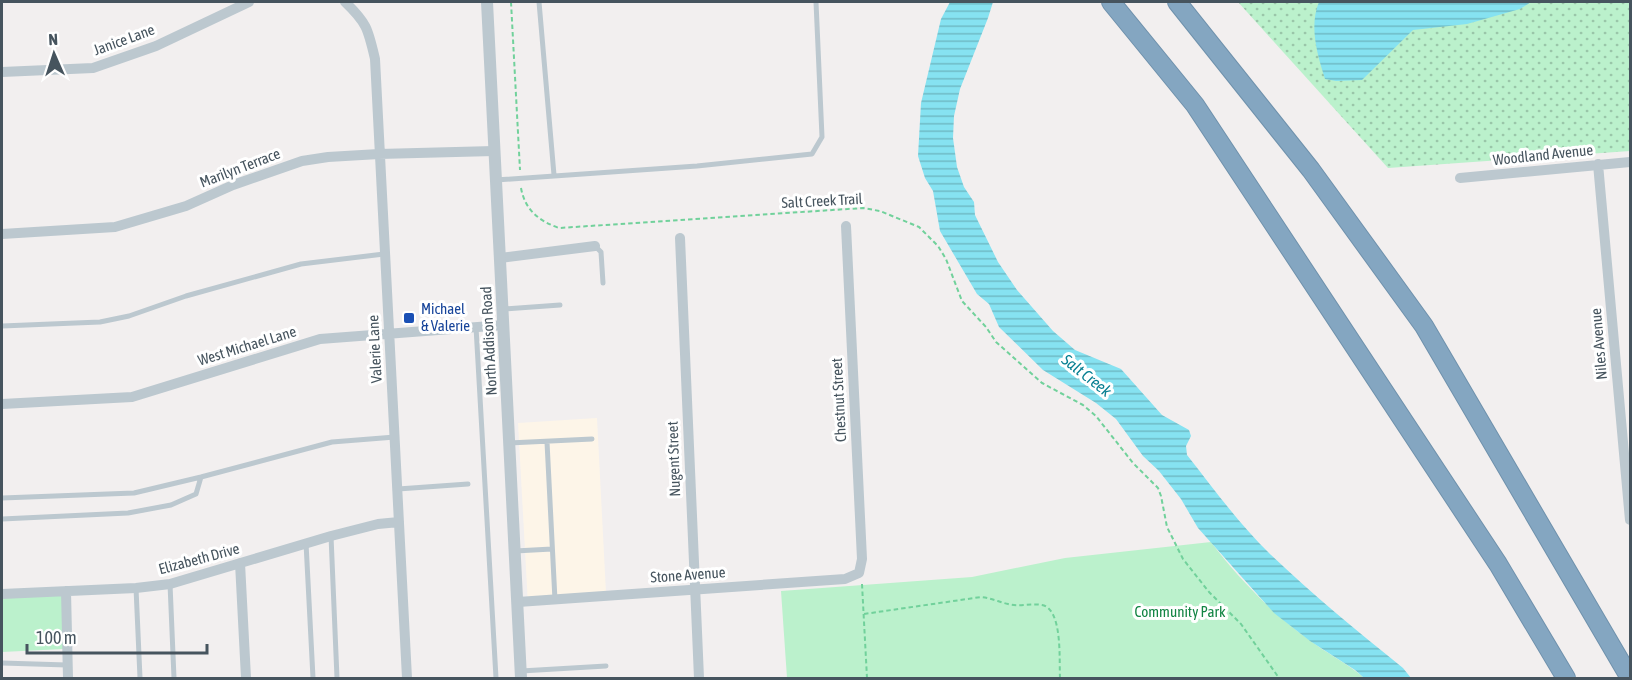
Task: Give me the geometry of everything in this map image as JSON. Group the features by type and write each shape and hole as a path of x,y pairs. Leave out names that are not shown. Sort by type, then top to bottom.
{"highway":[{"path":"1111,2 1195,105 1498,564 1566,678"},
{"path":"1177,2 1311,170 1424,326 1630,678"}],"street":[{"name":"Janice Lane","path":"2,72 93,68 156,46 249,2"},
{"name":"Valerie Lane","path":"345,2 363,20 375,58 407,678"},
{"name":"North Addison Road","path":"487,2 521,675"},
{"name":"Marilyn Terrace","path":"2,234 115,227 186,206 233,184 291,164 328,157 494,151"},
{"name":"Woodland Avenue","path":"1460,178 1630,162"},
{"name":"Niles Avenue","path":"1598,164 1630,520"},
{"name":"Chestnut Street","path":"846,226 862,559 859,573"},
{"name":"Nugent Street","path":"680,238 699,678"},
{"path":"500,258 595,246"},
{"name":"West Michael Lane","path":"2,404 132,397 320,339 504,325"},
{"name":"Elizabeth Drive","path":"2,594 136,588 170,584 331,536 378,524 399,522"},
{"path":"240,564 246,678"},
{"name":"Stone Avenue","path":"518,602 845,579 859,573"},
{"path":"66,591 68,678"}],"lane":[{"path":"539,2 554,175"},
{"path":"495,180 698,166 812,154 822,137 816,2"},
{"path":"595,246 601,252 603,283"},
{"path":"2,326 110,320 301,264 384,254"},
{"path":"502,309 560,305"},
{"path":"476,326 496,678"},
{"path":"2,498 134,493 332,442 395,437"},
{"path":"509,443 592,440"},
{"path":"547,442 555,600"},
{"path":"2,519 128,513 171,506 196,494 201,477"},
{"path":"398,489 468,484"},
{"path":"331,536 338,678"},
{"path":"306,543 313,678"},
{"path":"515,551 552,549"},
{"path":"170,584 174,678"},
{"path":"136,588 140,678"},
{"path":"2,663 67,665"},
{"path":"521,675 606,666"}],"path":[{"name":"Salt Creek Trail","path":"511,2 520,177 522,195 532,214 560,228 863,208 880,211 919,227 938,246 962,301 986,327 996,342 1042,383 1083,405 1096,416 1133,463 1158,489 1167,527 1183,559 1209,592 1241,624 1279,678"},
{"path":"859,573 864,586 867,678"},
{"path":"864,614 981,597 1009,605 1044,605 1051,609 1057,623 1060,678"}],"shaded area":[{"path":"597,418 606,593 528,605 518,423"}],"green space":[{"path":"1238,2 1630,2 1630,151 1388,168"},
{"name":"Community Park","path":"1211,542 1232,569 1281,618 1364,678 787,678 781,591 972,577 1065,558"},
{"path":"64,595 63,649 2,652 2,598"}],"water":[{"name":"Salt Creek","path":"950,2 993,2 960,89 954,116 953,138 957,167 964,187 974,202 975,215 998,262 1017,290 1053,331 1075,350 1121,369 1162,415 1189,430 1191,436 1186,446 1187,455 1248,531 1302,583 1403,668 1411,678 1364,678 1274,613 1198,528 1181,499 1159,471 1143,456 1116,419 1096,403 1043,370 999,327 989,304 977,294 940,231 933,191 925,178 918,156 921,103 941,19"},
{"path":"1319,2 1531,2 1520,9 1467,24 1413,30 1362,80 1336,81 1325,79 1317,50 1314,30"}],"place":[{"name":"Michael & Valerie","path":"409,318"}]}
